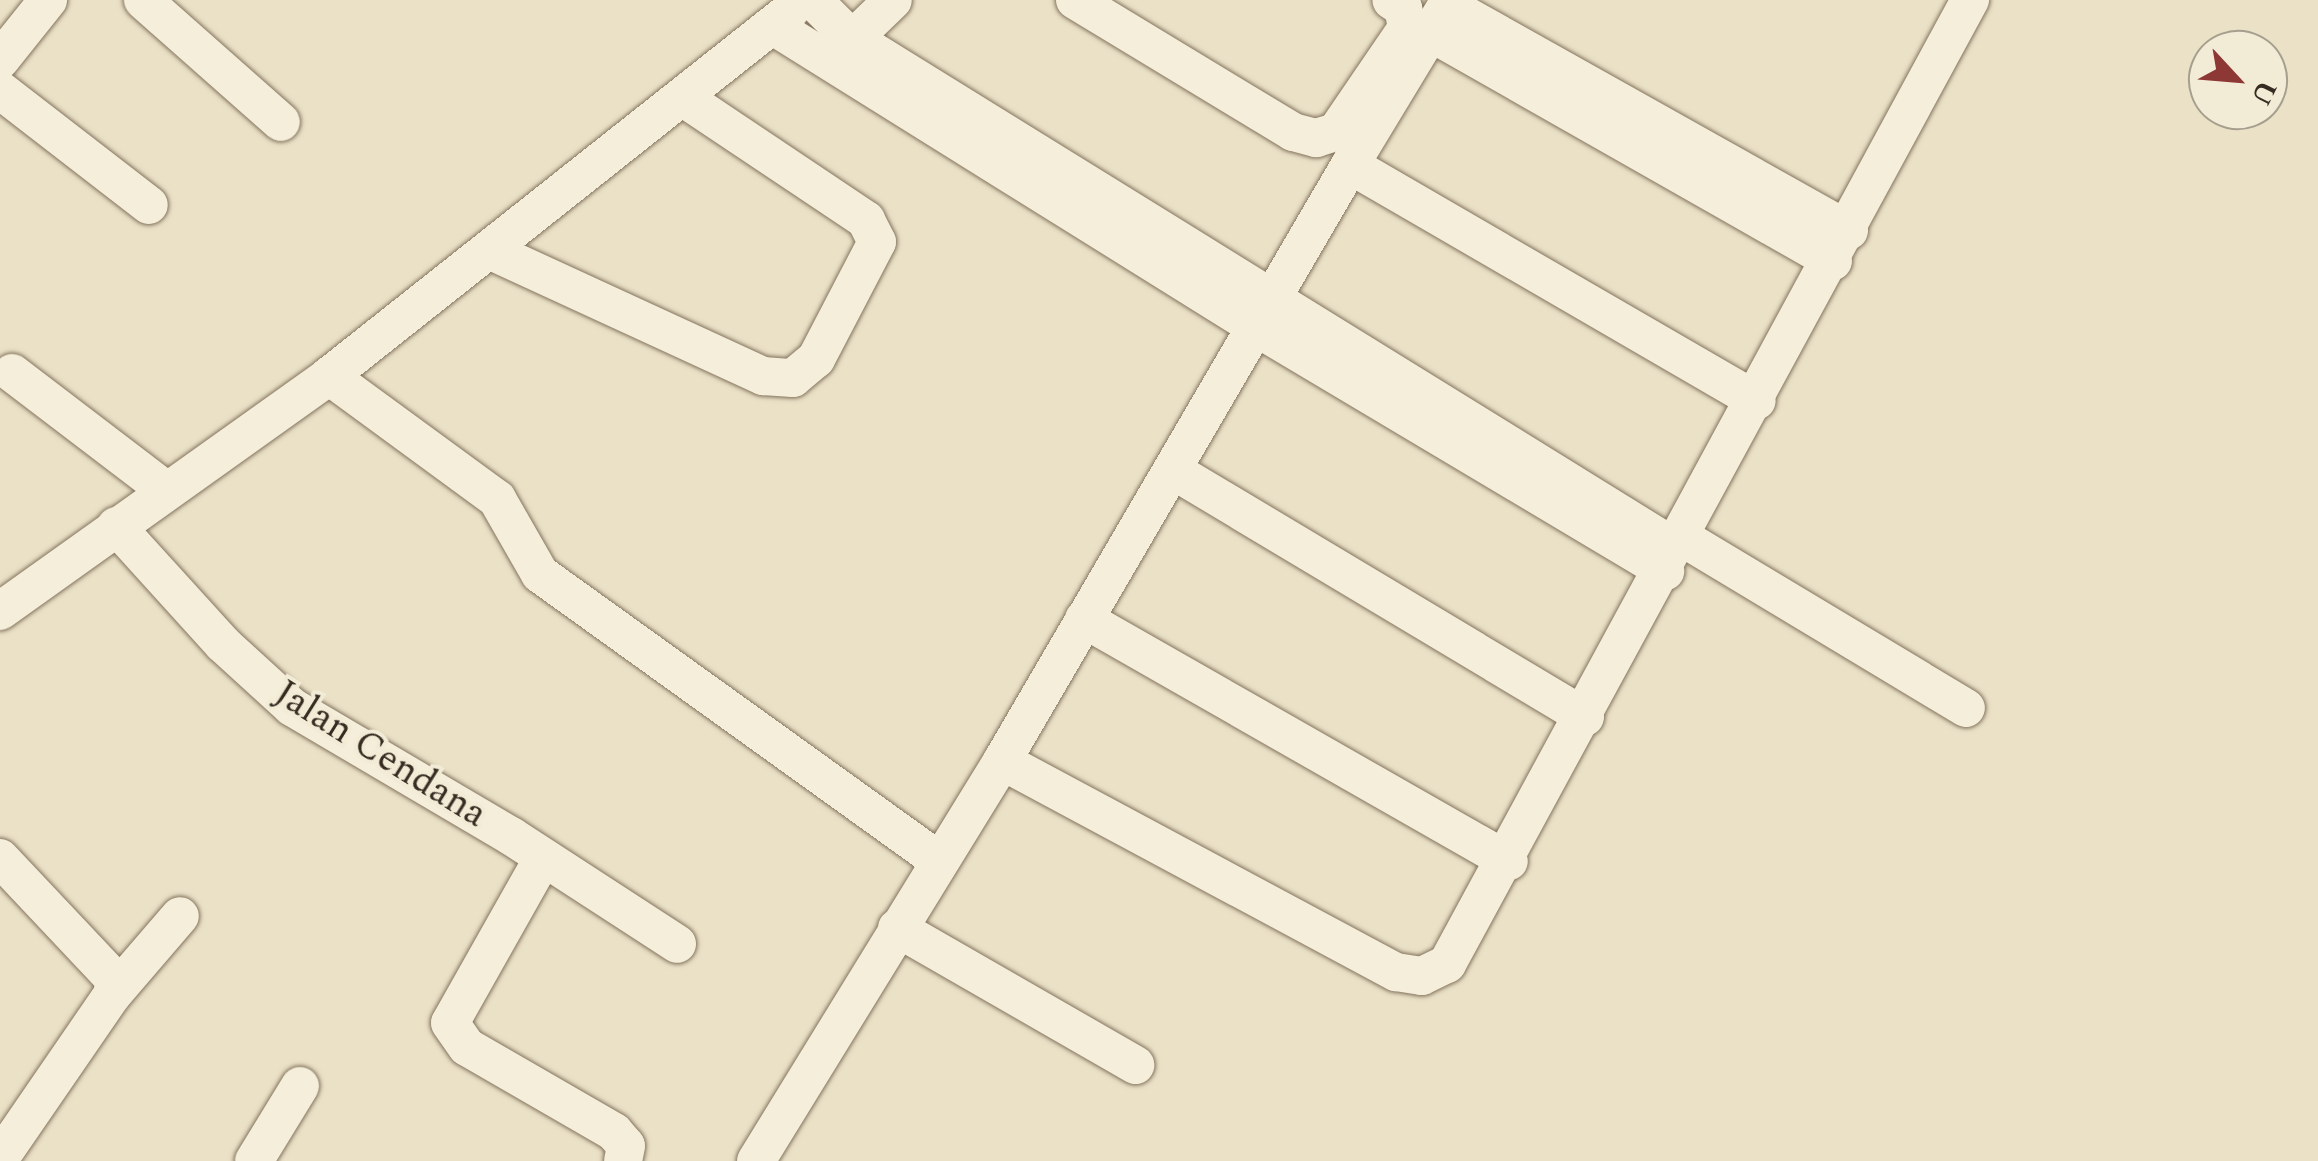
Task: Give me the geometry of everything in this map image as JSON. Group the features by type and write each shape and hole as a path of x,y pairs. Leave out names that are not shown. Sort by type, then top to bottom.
{"street":[{"path":"0,60 48,0"},
{"path":"143,0 281,122"},
{"path":"0,612 164,489 329,376 803,0"},
{"path":"813,0 839,51"},
{"path":"839,51 894,0"},
{"path":"1075,0 1293,132 1316,138 1336,132 1407,28 1403,8 1391,0"},
{"path":"1002,761 1217,879 1412,976 1448,964 1509,861 1970,0"},
{"path":"756,1161 1002,761 1350,165 1444,13 1841,246"},
{"path":"773,26 839,51 1265,316 1675,552 1966,708"},
{"path":"0,90 149,205"},
{"path":"488,250 763,376 793,378 816,359 876,242 866,220 684,98"},
{"path":"1350,165 1758,401"},
{"path":"12,373 164,489"},
{"path":"329,376 497,499 540,574 940,861"},
{"path":"1174,471 1585,718"},
{"name":"Jalan Cendana","path":"116,526 223,644 292,707 677,944"},
{"path":"1084,618 1509,861"},
{"path":"0,858 106,968 115,980 112,995"},
{"path":"543,858 450,1024 467,1046 614,1132 626,1146 623,1161"},
{"path":"0,1158 112,995 180,916"},
{"path":"898,928 1135,1065"},
{"path":"254,1161 300,1086"}]}
